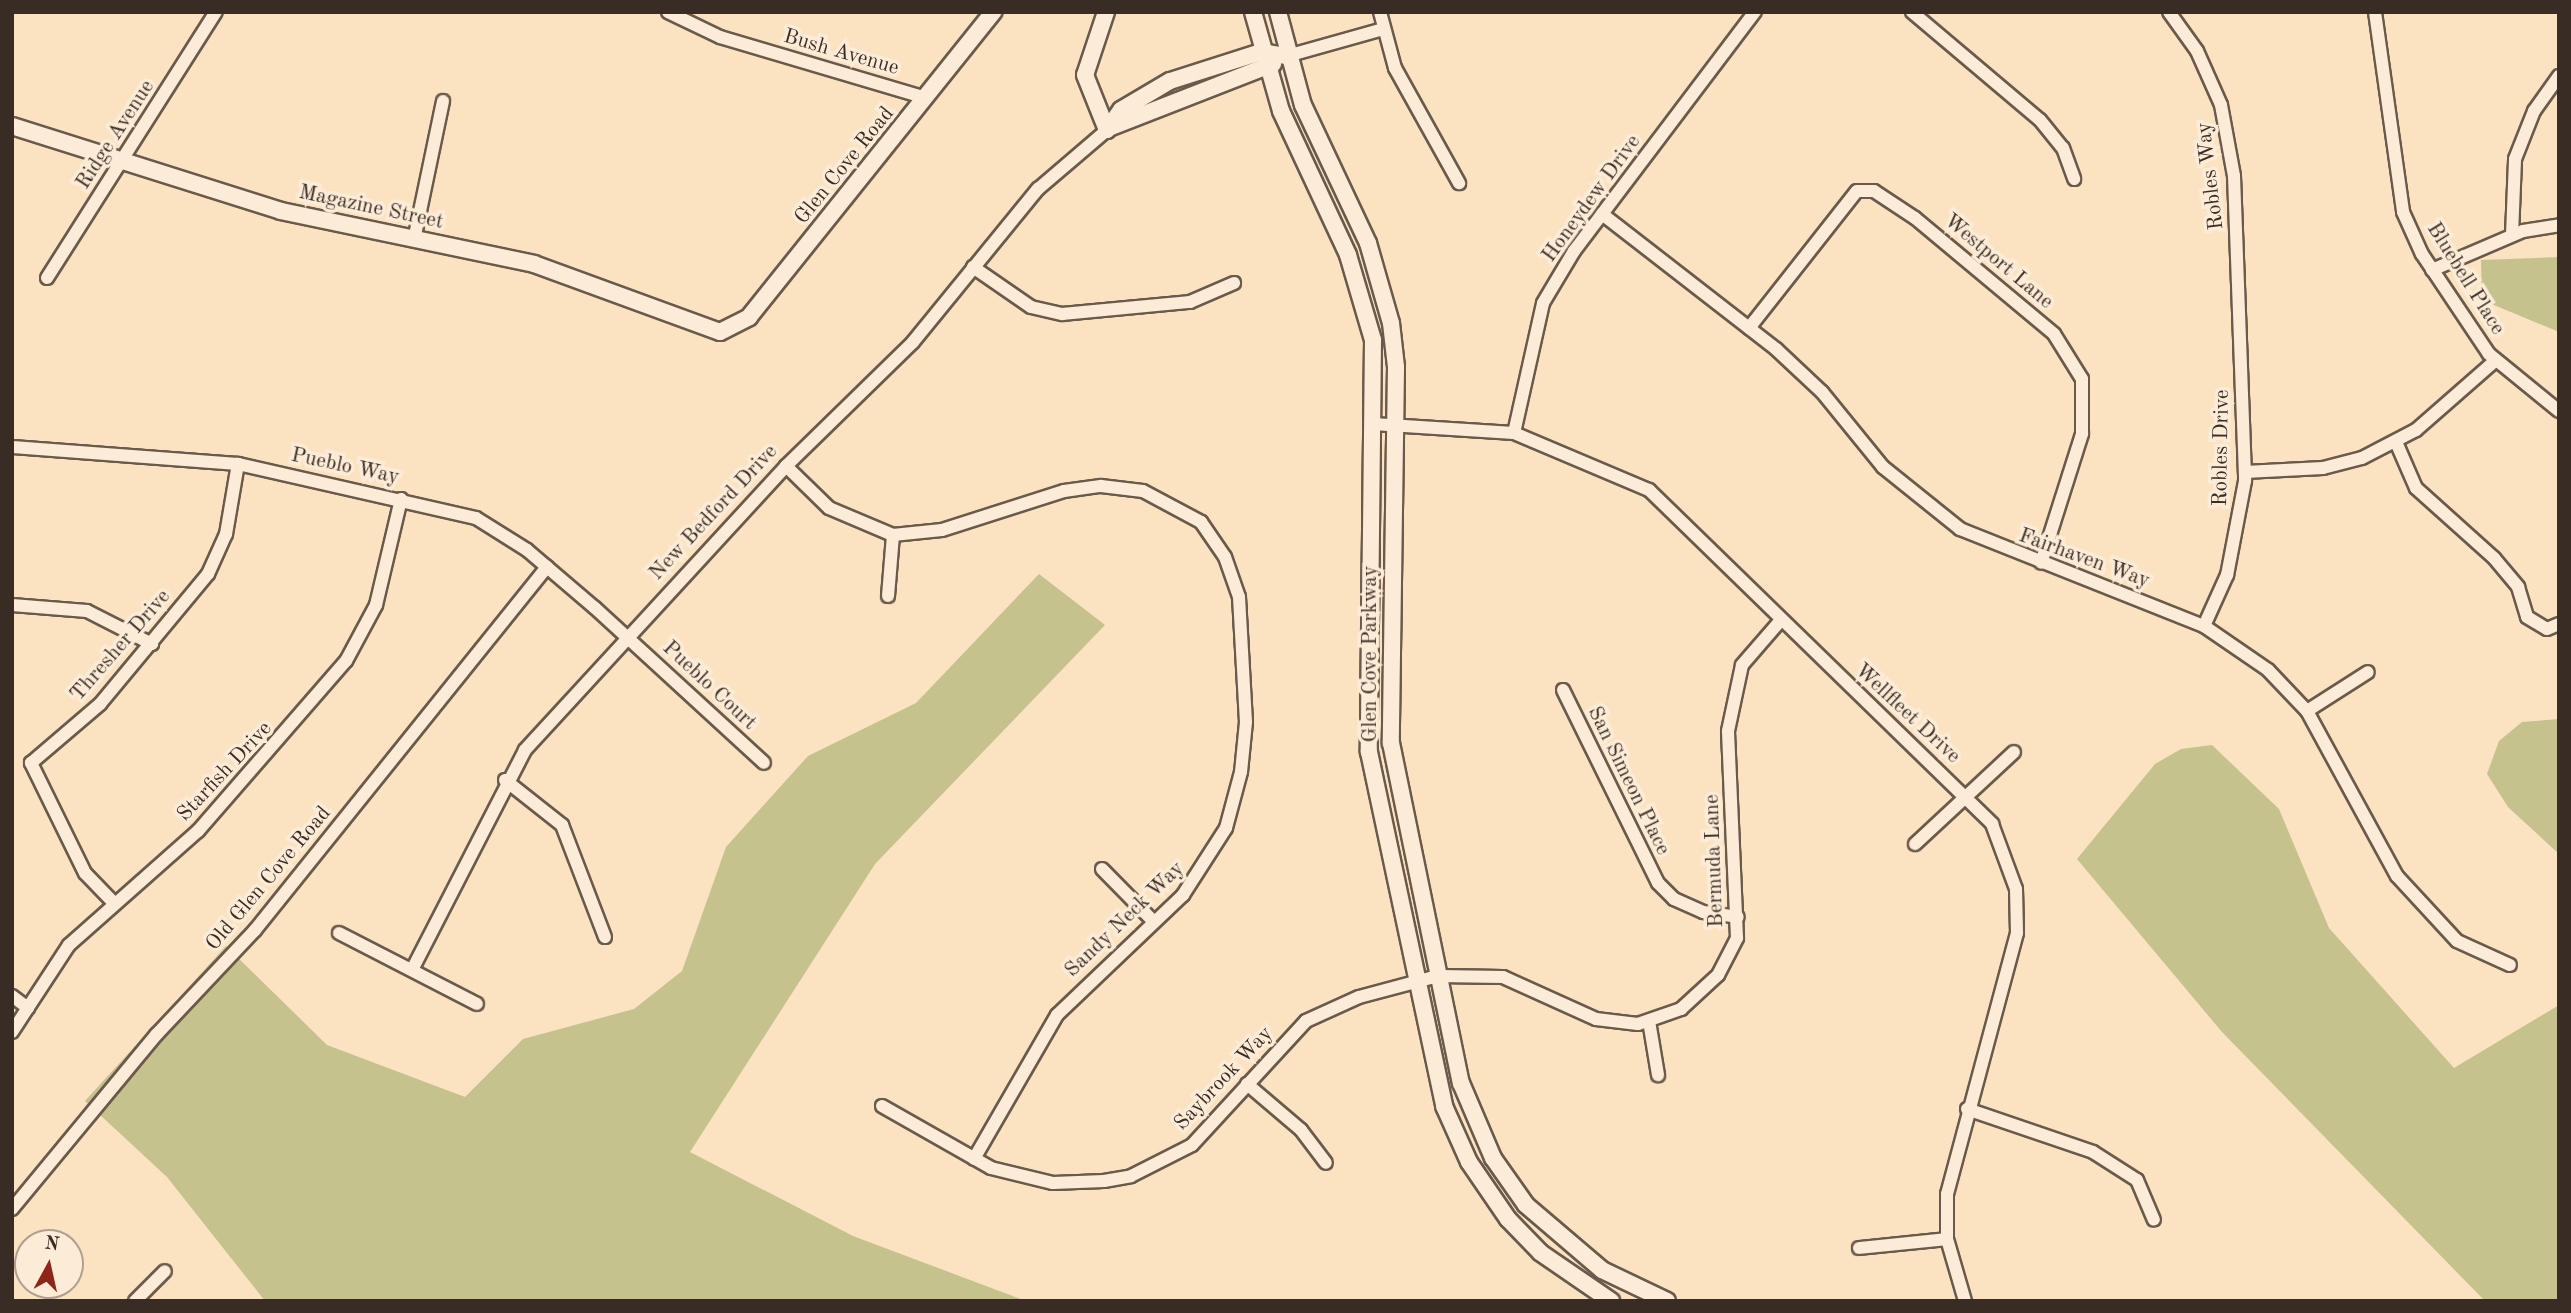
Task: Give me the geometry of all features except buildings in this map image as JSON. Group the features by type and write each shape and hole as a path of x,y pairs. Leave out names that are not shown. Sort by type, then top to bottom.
{"main road":[{"name":"Glen Cove Road","path":"720,332 749,317 993,12"},
{"path":"1106,12 1085,75 1107,130"},
{"name":"Glen Cove Parkway","path":"1253,12 1266,68 1364,304 1376,368 1369,752 1444,1106 1487,1192 1541,1253 1611,1301"},
{"name":"Glen Cove Parkway","path":"1278,12 1287,56 1368,243 1385,298 1396,367 1391,743 1464,1092 1508,1181 1563,1242 1602,1270 1667,1301"},
{"name":"New Bedford Drive","path":"1107,130 1121,110 1170,80 1261,52 1287,56"},
{"name":"New Bedford Drive","path":"1107,130 1266,68 1287,56"},
{"name":"Magazine Street","path":"12,126 281,211 534,264 720,332"}],"street":[{"name":"Ridge Avenue","path":"47,278 216,12"},
{"name":"Bush Avenue","path":"668,12 720,37 926,98"},
{"path":"1380,12 1383,29 1412,105 1459,183"},
{"name":"Honeydew Drive","path":"1514,433 1544,303 1602,214 1755,12"},
{"path":"1912,12 2040,120 2063,148 2074,179"},
{"name":"Robles Way","path":"2169,12 2197,51 2221,105 2234,176 2240,307"},
{"name":"Bluebell Place","path":"2375,12 2403,212 2432,271 2496,360 2559,411"},
{"name":"New Bedford Drive","path":"1287,56 1383,29"},
{"path":"2512,235 2515,159 2534,111 2559,76"},
{"path":"414,240 443,101"},
{"name":"New Bedford Drive","path":"412,970 505,780 628,637 786,466 914,342 1038,189 1107,130"},
{"name":"Westport Lane","path":"1749,328 1857,191 1874,191 1915,218 2054,334 2082,379 2082,435 2041,563"},
{"name":"Fairhaven Way","path":"1602,214 1749,328 1822,392 1853,436 1922,500 1960,529 2204,626 2268,670 2308,712 2397,876 2457,941 2510,965"},
{"path":"2432,271 2512,235 2559,225"},
{"path":"973,267 1031,307 1062,314 1190,302 1234,283"},
{"name":"Robles Drive","path":"2204,626 2227,575 2245,472 2240,307"},
{"path":"2245,472 2323,468 2396,442 2496,360"},
{"name":"Wellfleet Drive","path":"1373,424 1514,433 1649,491 1966,796 2002,844 2018,909 2012,959 1951,1166 1947,1239 1965,1301"},
{"path":"2396,442 2416,488 2494,558 2518,587 2527,617 2547,629 2559,624"},
{"name":"Pueblo Way","path":"12,447 238,464 476,518 547,567 628,637"},
{"name":"Thresher Drive","path":"113,902 85,873 31,763 100,704 152,644 219,553 238,464"},
{"name":"Sandy Neck Way","path":"786,466 828,508 894,535 942,530 1064,491 1124,486 1170,502 1201,522 1226,556 1244,634 1241,772 1213,853 1154,922 1057,1015 974,1158"},
{"name":"Starfish Drive","path":"12,1032 69,945 113,902 198,831 346,661 376,606 401,499"},
{"path":"888,596 894,535"},
{"name":"Old Glen Cove Road","path":"12,1209 157,1034 255,930 547,567"},
{"path":"12,606 87,611 152,644"},
{"name":"Bermuda Lane","path":"1438,976 1503,977 1596,1019 1649,1021 1681,1009 1718,975 1737,938 1738,917 1728,731 1742,665 1781,620"},
{"name":"Pueblo Court","path":"628,637 764,763"},
{"path":"2308,712 2368,672"},
{"name":"San Simeon Place","path":"1563,690 1658,883 1674,899 1703,912 1738,917"},
{"path":"1916,844 2014,752"},
{"path":"505,780 562,825 605,937"},
{"path":"1102,869 1154,922"},
{"path":"338,933 477,1004"},
{"name":"Saybrook Way","path":"882,1106 974,1158 1053,1183 1131,1176 1192,1145 1306,1021 1359,997 1438,976"},
{"path":"12,996 28,1008"},
{"path":"1649,1021 1658,1075"},
{"path":"1247,1084 1301,1130 1326,1163"},
{"path":"1968,1110 2094,1152 2137,1180 2154,1220"},
{"path":"1858,1248 1947,1239"},
{"path":"135,1301 165,1271"}],"shaded area":[{"path":"2559,257 2559,332 2482,300 2481,260"},
{"path":"1039,574 1105,625 875,864 690,1152 853,1236 1026,1301 265,1301 167,1177 85,1101 226,946 327,1045 465,1097 523,1039 634,1009 682,971 726,847 808,756 916,703"},
{"path":"2559,719 2559,854 2508,807 2487,774 2499,741 2522,722"},
{"path":"2212,745 2279,809 2329,928 2454,1068 2559,1005 2559,1301 2485,1301 2222,1032 2077,859 2155,764 2181,749"}]}
